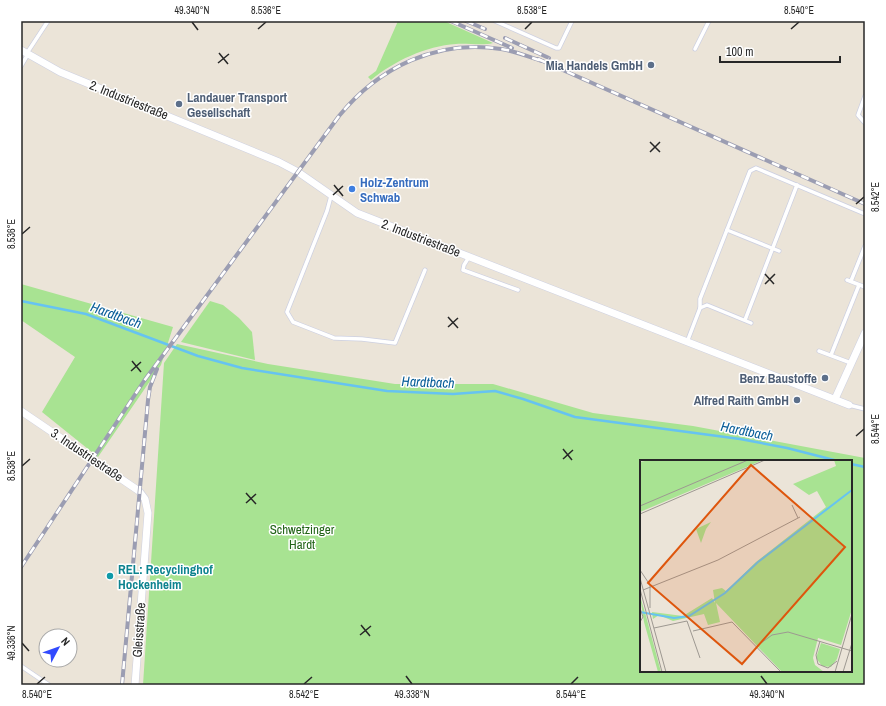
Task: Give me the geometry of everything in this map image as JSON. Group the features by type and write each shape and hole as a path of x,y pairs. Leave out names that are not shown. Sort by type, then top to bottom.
{"street":[{"name":"2. Industriestraße","path":"25,52 60,72 279,162 298,172 357,213 849,405"},
{"path":"835,399 865,334"},
{"name":"3. Industriestraße","path":"21,411 139,491 147,504"},
{"name":"Gleisstraße","path":"135,685 148,513 147,504"}],"lane":[{"path":"21,66 25,52 48,21"},
{"path":"495,21 559,48 572,21"},
{"path":"695,49 709,21"},
{"path":"865,96 858,115 865,123"},
{"path":"687,342 700,308 700,299 750,171 756,168 865,214"},
{"path":"745,320 797,185"},
{"path":"331,196 327,211 287,312 293,322 334,338 362,339 395,343 425,270"},
{"path":"727,230 779,251"},
{"path":"851,282 865,246"},
{"path":"469,257 463,270 518,290"},
{"path":"847,280 865,287"},
{"path":"831,355 859,285"},
{"path":"700,308 707,305 751,323"},
{"path":"819,351 851,363"},
{"path":"849,405 865,409"},
{"path":"21,666 49,685"}],"green space":[{"path":"398,21 444,21 493,43 445,45 422,51 400,61 371,80 368,77 376,71"},
{"path":"21,284 173,327 161,365 98,457 42,412 75,357 21,320"},
{"path":"210,301 223,305 239,318 252,332 255,360 181,342"},
{"name":"Schwetzinger Hardt","path":"177,344 268,364 395,384 493,384 593,413 693,426 865,458 865,685 143,685 164,363"}],"waterway":[{"name":"Hardtbach","path":"21,301 86,314 198,356 242,368 387,391 453,394 495,391 575,417 740,439 787,448 834,460"},
{"name":"Hardtbach","path":"852,464 865,467"}],"railway":[{"path":"451,21 512,48"},
{"path":"466,21 485,29"},
{"path":"505,38 549,58"},
{"path":"21,567 144,381 339,116 355,99 372,83 411,60 454,48 477,47 501,49 542,61"},
{"path":"538,59 865,204"},
{"path":"122,685 148,400 150,387 157,369"}],"place":[{"name":"Mia Handels GmbH","path":"651,65"},
{"name":"Landauer Transport Gesellschaft","path":"179,104"},
{"name":"Holz-Zentrum Schwab","path":"352,189"},
{"name":"Benz Baustoffe","path":"825,378"},
{"name":"Alfred Raith GmbH","path":"797,400"},
{"name":"REL: Recyclinghof Hockenheim","path":"110,576"}]}
